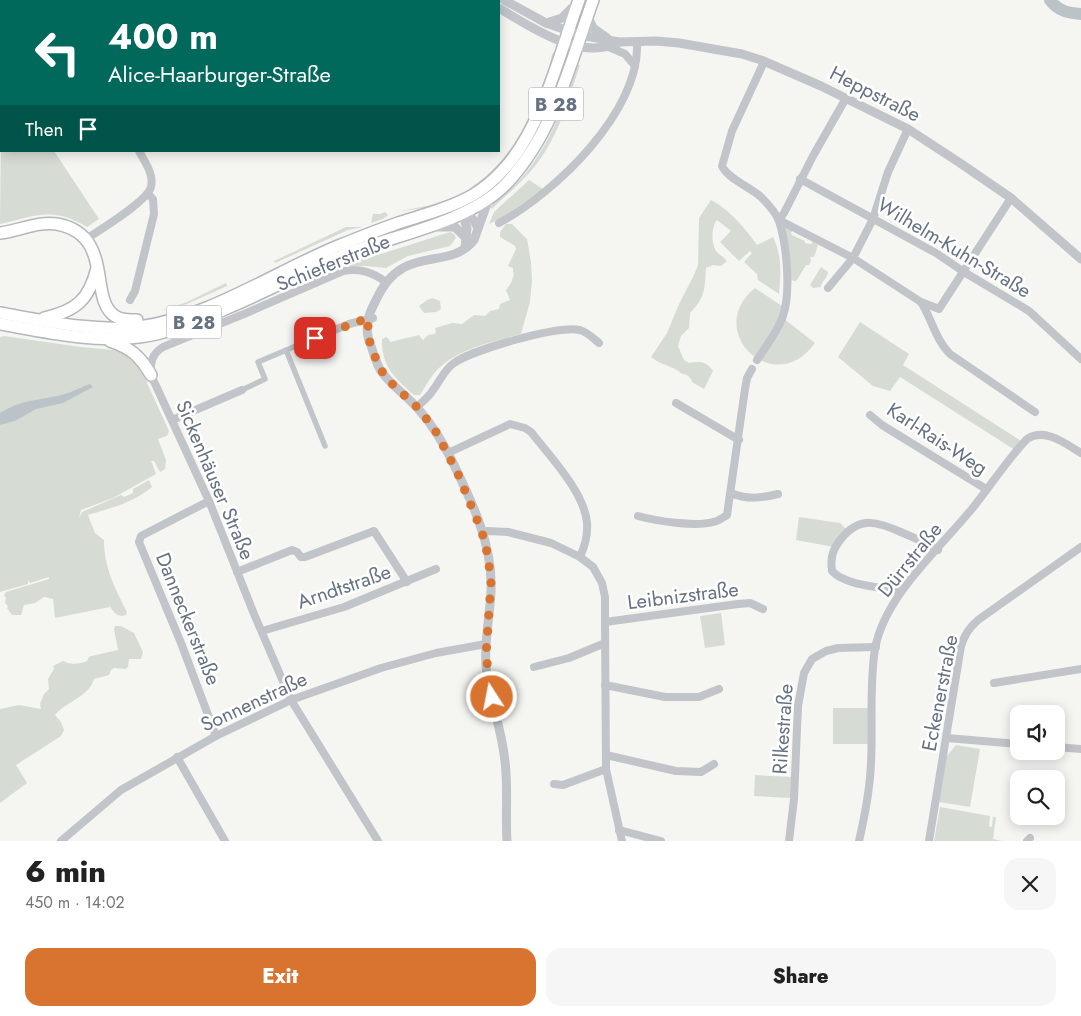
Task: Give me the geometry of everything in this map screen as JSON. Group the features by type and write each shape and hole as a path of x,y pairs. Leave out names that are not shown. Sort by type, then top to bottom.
{"main road":[{"name":"B 28","path":"579,40 593,0"},
{"name":"B 28","path":"566,37 578,2"},
{"name":"Schieferstraße","path":"0,313 83,326 130,327 158,323 195,312 326,251 470,196 487,186 514,156 534,124 566,37"},
{"name":"Schieferstraße","path":"0,324 72,336 101,338 138,337 175,329 211,315 347,254 431,226 464,212 489,198 505,186 531,153 549,121 579,40"},
{"path":"555,68 568,73"},
{"path":"0,233 41,224 52,224 66,227 85,240 93,251 98,266 105,304 110,313 116,317 136,320 180,311 195,312"},
{"path":"36,319 62,313 74,307 88,292 98,266"},
{"path":"0,329 16,327"},
{"path":"101,338 118,344 136,354 150,375"}],"street":[{"path":"504,0 546,23 566,37"},
{"path":"546,23 562,18 578,2"},
{"path":"500,9 544,34 566,37"},
{"path":"587,15 597,32 625,54 635,66"},
{"path":"544,34 547,26 546,23"},
{"name":"Heppstraße","path":"566,37 612,43 656,41 696,46 742,54 764,62 846,98 908,129 1011,198 1081,258"},
{"path":"499,223 549,189 586,152 606,126 627,89 635,66 637,42"},
{"path":"764,62 732,131 722,166 726,172 760,196 779,220 853,258 921,302 939,309 1011,198"},
{"path":"757,360 781,320 786,302 787,262 779,220 846,98"},
{"path":"828,288 853,258 873,219 888,172 908,129"},
{"path":"85,240 137,204 148,194 151,186 150,171 140,152"},
{"name":"Wilhelm-Kuhn-Straße","path":"800,179 936,253 1029,311 1081,359"},
{"path":"130,300 135,291 154,214 154,204 148,194"},
{"path":"465,248 467,228 464,212 470,196"},
{"path":"489,198 474,240 454,254 410,264 394,273 386,282 370,318 371,347 381,372 416,406 431,425 448,453 467,492 482,532 488,556 491,583 486,644 488,679 505,761 507,841"},
{"path":"447,206 474,217 478,228"},
{"path":"431,226 454,227 465,237"},
{"path":"150,375 151,360 157,351 163,347 343,271 352,269 365,271 386,282"},
{"path":"921,302 941,345 950,354 1035,412"},
{"path":"172,420 265,379 258,362 370,318"},
{"path":"416,406 433,390 452,363 465,357 516,340 560,330 580,330 590,335 599,343"},
{"path":"286,350 325,446"},
{"path":"638,516 664,521 712,523 727,515 746,384 752,370"},
{"name":"Sickenhäuser Straße","path":"150,375 208,501 291,700 378,841"},
{"path":"676,403 739,440"},
{"name":"Karl-Rais-Weg","path":"870,415 882,425 986,490"},
{"path":"448,453 510,424 525,428 531,432 565,474 584,510 587,521 587,533 580,556"},
{"name":"Dürrstraße","path":"859,841 868,800 872,762 873,674 876,647 885,618 901,591 938,550 1024,442 1033,435 1050,436 1081,453"},
{"path":"731,493 759,499 778,494"},
{"name":"Danneckerstraße","path":"208,501 142,536 139,542 181,643 216,736"},
{"path":"901,591 849,582 839,578 832,570 831,555 848,530 858,524 869,522 883,524 938,550"},
{"path":"237,572 292,550 305,558 374,531 407,582"},
{"path":"482,532 508,532 551,543 580,556 593,567 602,583 605,598 606,769 622,841"},
{"name":"Eckenerstraße","path":"929,841 961,646 969,628 1081,546"},
{"name":"Arndtstraße","path":"262,631 344,607 436,569"},
{"name":"Leibnizstraße","path":"605,622 750,603 763,609"},
{"path":"534,667 569,658 605,643"},
{"name":"Sonnenstraße","path":"61,841 121,790 216,736 291,700 380,668 436,653 486,644"},
{"name":"Rilkestraße","path":"789,841 794,799 798,706 804,673 812,659 826,650 876,647"},
{"path":"994,683 1081,669"},
{"path":"605,684 665,697 699,698 719,689"},
{"path":"947,738 1010,743"},
{"path":"1065,748 1081,749"},
{"path":"606,755 676,771 701,772 714,764"},
{"path":"177,757 225,841"},
{"path":"554,784 563,785 606,769"},
{"path":"619,830 660,841"}],"shaded area":[{"path":"554,52 553,61 544,87 523,136 497,169 470,191 469,189 482,180 503,158 528,120"},
{"path":"578,65 580,65 566,107 548,147 526,176 492,209 490,207 520,179 542,150 556,123"},
{"path":"1,152 55,152 99,219 87,227 64,217 54,215 34,216 0,224"},
{"path":"529,180 543,189 505,216 489,224 494,212"},
{"path":"453,197 453,199 432,207 395,212 437,204"},
{"path":"711,200 737,220 757,245 773,237 779,258 780,279 779,294 758,280 757,274 744,262 752,253 750,251 739,261 720,242 731,231 717,220 713,231 713,241 717,252 727,261 721,266 713,265 706,268 703,292 699,302 690,313 689,328 681,336 678,346 684,360 689,363 699,362 705,364 713,371 704,389 692,382 687,375 651,357 667,333 698,265 699,218"},
{"path":"452,209 456,212 320,261 367,238"},
{"path":"385,212 388,215 383,219 371,223 373,214"},
{"path":"506,224 512,224 527,239 531,262 530,302 521,334 488,343 456,356 438,369 420,395 414,395 395,377 387,364 382,348 382,339 386,337 390,342 419,335 423,340 428,335 435,334 435,328 452,323 462,324 474,315 485,316 490,311 499,309 500,304 510,300 506,290 514,274 513,268 508,266 516,249 515,246 500,237 500,232"},
{"path":"785,226 793,230 792,235 805,241 805,243 811,244 813,242 818,245 814,257 810,257 809,265 806,265 795,281 790,280"},
{"path":"346,227 363,227 348,230 275,263 274,261"},
{"path":"444,229 377,251 368,251 374,250"},
{"path":"450,232 456,238 450,246 408,256 386,268 349,266 348,261 362,255 381,254"},
{"path":"821,267 828,272 821,287 813,288 810,285"},
{"path":"226,283 227,286 187,304 160,311 187,302"},
{"path":"755,288 782,306 783,318 815,343 799,359 781,364 764,362 750,353 740,339 736,323 741,305"},
{"path":"432,298 440,301 441,309 436,312 424,313 419,306"},
{"path":"860,322 909,354 903,365 1021,441 1015,450 900,377 890,391 873,386 838,357"},
{"path":"0,337 114,350 126,354 143,374 169,431 167,436 158,439 166,460 165,469 160,472 154,461 151,461 156,474 113,498 81,510 79,518 82,512 121,495 124,497 133,493 133,489 149,480 152,487 145,493 122,504 88,515 95,533 104,540 108,569 127,612 126,615 117,615 114,612 104,590 110,607 55,618 53,599 44,597 35,603 24,605 21,615 12,615 5,603 6,598 4,596 6,592 49,579 49,577 30,583 28,580 28,584 0,592"},
{"path":"90,384 93,387 63,403 36,409 15,421 0,425 0,413 8,409 28,402 65,394"},
{"path":"799,517 840,523 847,530 834,547 796,540"},
{"path":"721,613 725,645 705,648 700,616"},
{"path":"115,626 121,626 134,633 143,652 141,659 129,659 128,667 125,669 114,668 109,675 94,679 82,695 59,710 55,715 61,722 64,730 61,736 16,765 27,783 0,803 0,709 19,705 41,709 40,704 44,694 49,689 48,679 54,669 53,666 63,661 71,664 81,663 87,661 91,656 118,650"},
{"path":"833,708 869,708 869,744 833,744"},
{"path":"956,745 980,749 970,807 939,802 946,757"},
{"path":"755,775 791,777 791,798 754,796"},
{"path":"940,807 990,816 989,826 992,827 993,817 996,817 993,839 1002,841 934,841"}],"waterway":[{"path":"1050,0 1056,7 1064,11 1081,14"}],"route":[{"path":"315,338 368,318 369,342 381,372 423,414 436,432 467,492 485,542 491,574 486,666 492,697"}]}
